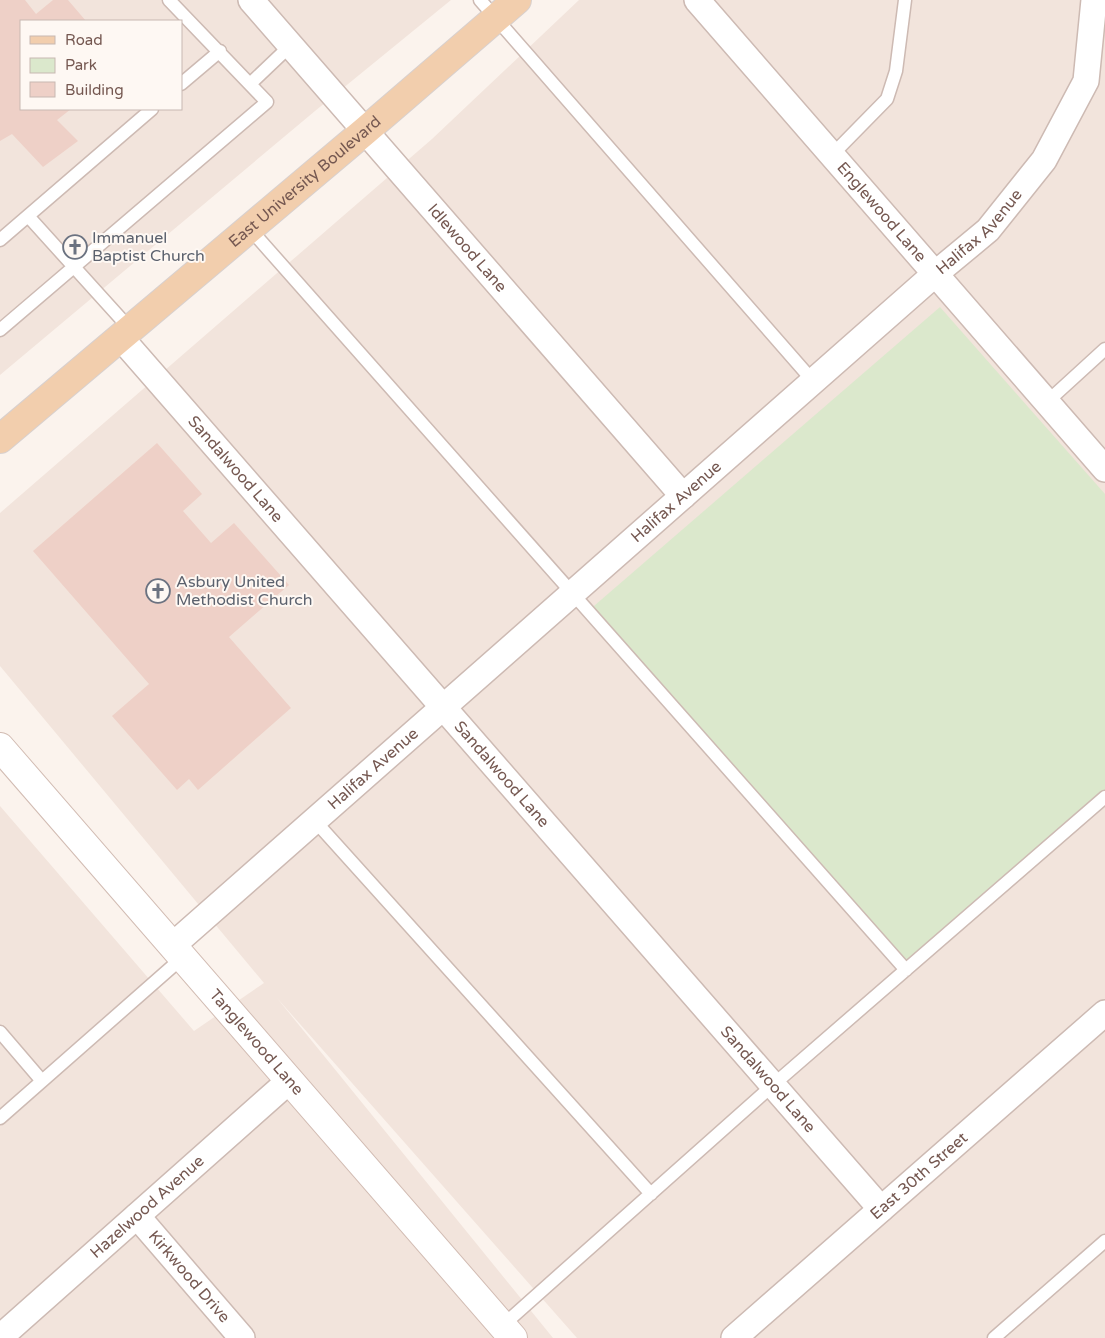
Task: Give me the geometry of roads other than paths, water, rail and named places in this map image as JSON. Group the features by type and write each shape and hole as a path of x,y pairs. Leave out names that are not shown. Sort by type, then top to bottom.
{"main road":[{"name":"East University Boulevard","path":"0,439 365,131 488,9 517,0"},
{"name":"Tanglewood Lane","path":"0,747 508,1332"}],"street":[{"name":"Idlewood Lane","path":"251,0 683,496"},
{"name":"Englewood Lane","path":"697,0 1105,469"},
{"name":"Halifax Avenue","path":"177,952 315,820 935,274 988,230 1044,160 1086,81 1094,0"},
{"name":"Sandalwood Lane","path":"126,334 443,707 881,1209"},
{"name":"East 30th Street","path":"734,1338 1105,1013"},
{"name":"Hazelwood Avenue","path":"7,1336 137,1216 289,1081"},
{"name":"Kirkwood Drive","path":"137,1216 242,1338"}],"lane":[{"path":"0,330 267,102 169,0"},
{"path":"832,155 887,99 896,71 906,0"},
{"path":"488,9 813,381"},
{"path":"250,84 292,45"},
{"path":"182,83 220,51"},
{"path":"0,240 151,110"},
{"path":"28,216 73,267 126,334"},
{"path":"250,229 906,970"},
{"path":"1047,402 1105,349"},
{"path":"508,1332 651,1194 773,1085 1105,797"},
{"path":"315,820 651,1194"},
{"path":"0,1118 42,1081 177,952"},
{"path":"0,1032 42,1081"},
{"path":"994,1338 1105,1241"}],"place":[{"name":"Immanuel Baptist Church","path":"75,247"},
{"name":"Asbury United Methodist Church","path":"158,591"}]}
